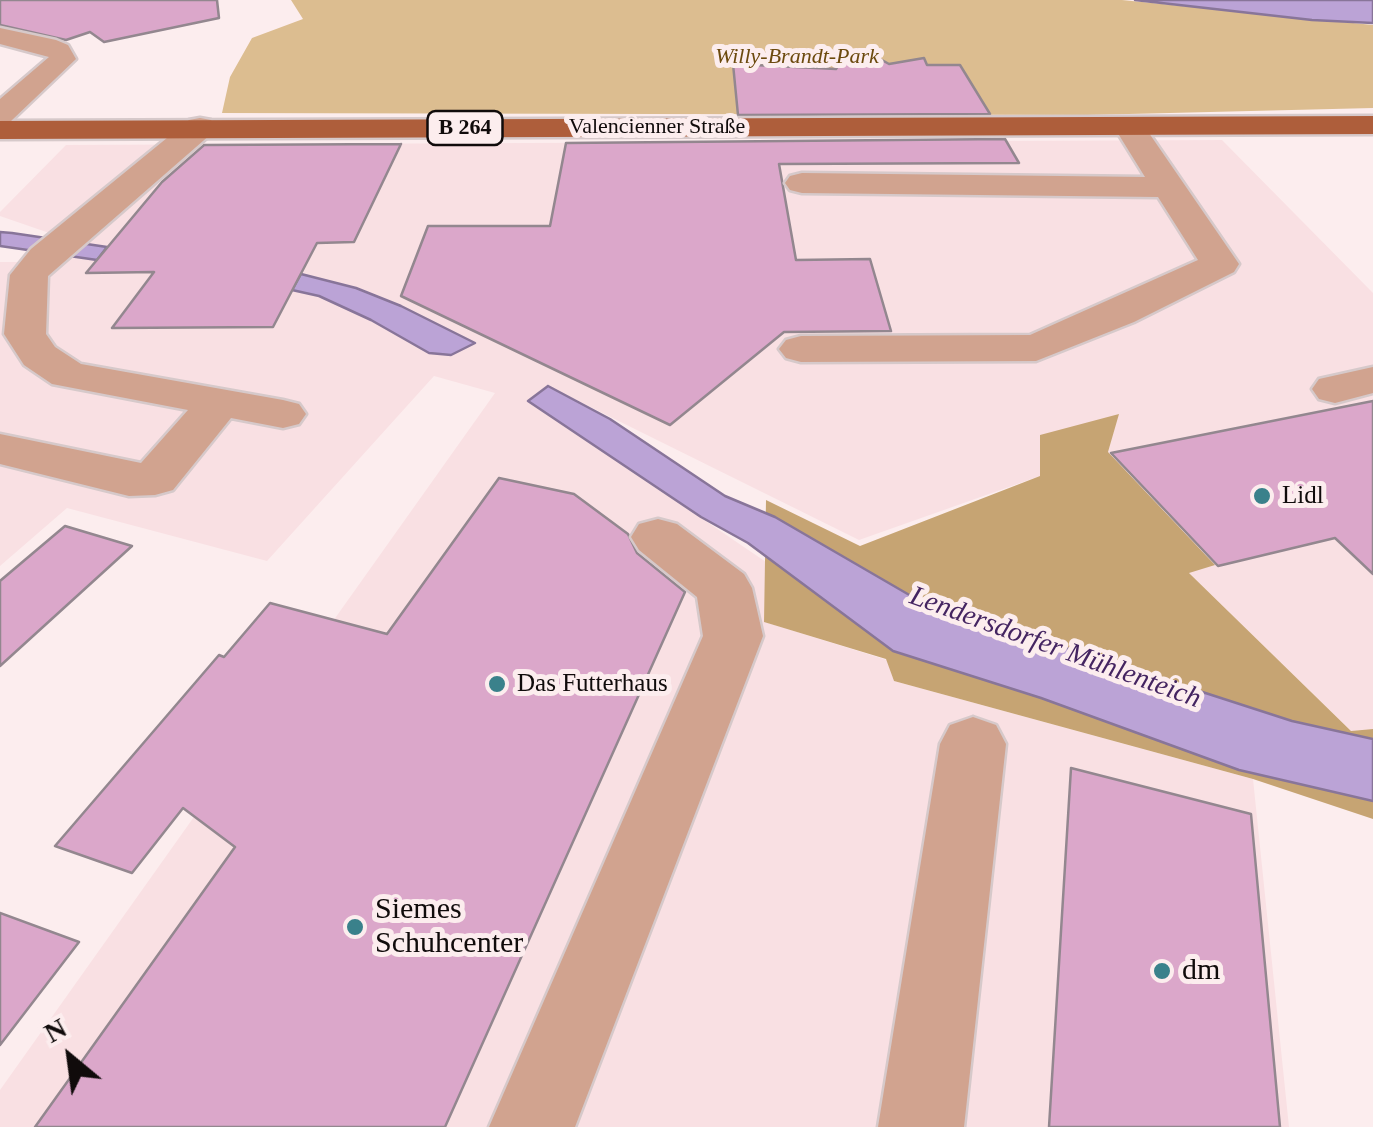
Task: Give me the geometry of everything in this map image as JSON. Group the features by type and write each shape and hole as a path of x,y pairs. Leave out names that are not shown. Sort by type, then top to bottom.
{"main road":[{"name":"Valencienner Straße","path":"0,130 1373,128"}],"street":[{"path":"0,36 47,46 63,55 53,69 0,116"},
{"path":"200,127 28,275 25,334 19,363 282,414"},
{"path":"801,349 1036,348 1119,314 1220,264 1129,127"},
{"path":"802,184 1169,188"},
{"path":"0,450 130,480 155,478 218,404"},
{"path":"532,1127 733,636 724,588 658,536"},
{"path":"921,1127 974,744"}],"shaded area":[{"path":"1222,140 1373,293 1373,729 1351,731 1188,572 1214,564 1108,452 1118,414 1040,476 859,540 548,386 529,401 766,562 765,622 887,660 894,681 1253,779 1289,1127 0,1127 0,1090 495,393 434,376 267,561 67,508 0,566 0,262 24,262 55,235 0,216 0,212 66,145"},
{"path":"1119,414 1108,452 1215,565 1189,573 1351,731 1373,729 1373,819 1253,779 894,681 886,659 764,622 766,500 860,546 1040,476 1040,435"}],"green space":[{"name":"Willy-Brandt-Park","path":"291,0 1122,0 1373,25 1373,108 1088,115 222,113 230,77 252,38 303,19"}],"water":[{"path":"1135,0 1373,0 1373,23 1312,20"},
{"path":"0,232 107,247 97,260 0,246"},
{"path":"301,274 356,288 475,343 451,355 429,353 319,296 292,290"},
{"name":"Lendersdorfer Mühlenteich","path":"548,386 610,419 725,496 775,517 918,600 1292,721 1373,739 1373,801 1239,770 1041,698 893,651 748,543 701,517 528,401"}],"building":[{"path":"0,0 217,0 219,18 104,42 90,32 66,40 0,25"},
{"path":"858,52 889,64 924,58 927,65 960,65 990,114 738,115 733,64 836,69 847,53"},
{"path":"1005,139 1019,163 779,164 796,260 870,259 891,331 784,332 670,425 401,296 428,226 550,226 566,143"},
{"path":"401,144 354,242 317,243 273,327 112,328 154,272 86,273 162,182 204,145"},
{"name":"Lidl","path":"1373,401 1373,574 1335,538 1218,566 1111,453"},
{"path":"499,478 574,494 628,534 637,553 685,592 445,1127 35,1127 235,847 183,808 132,873 55,846 219,655 224,657 270,603 387,634"},
{"path":"65,526 132,546 0,666 0,581"},
{"name":"dm","path":"1071,768 1251,814 1280,1127 1049,1127"},
{"path":"0,913 79,942 0,1045"}],"place":[{"name":"Lidl","path":"1262,496"},
{"name":"Das Futterhaus","path":"497,684"},
{"name":"Siemes Schuhcenter","path":"355,927"},
{"name":"dm","path":"1162,971"}]}
